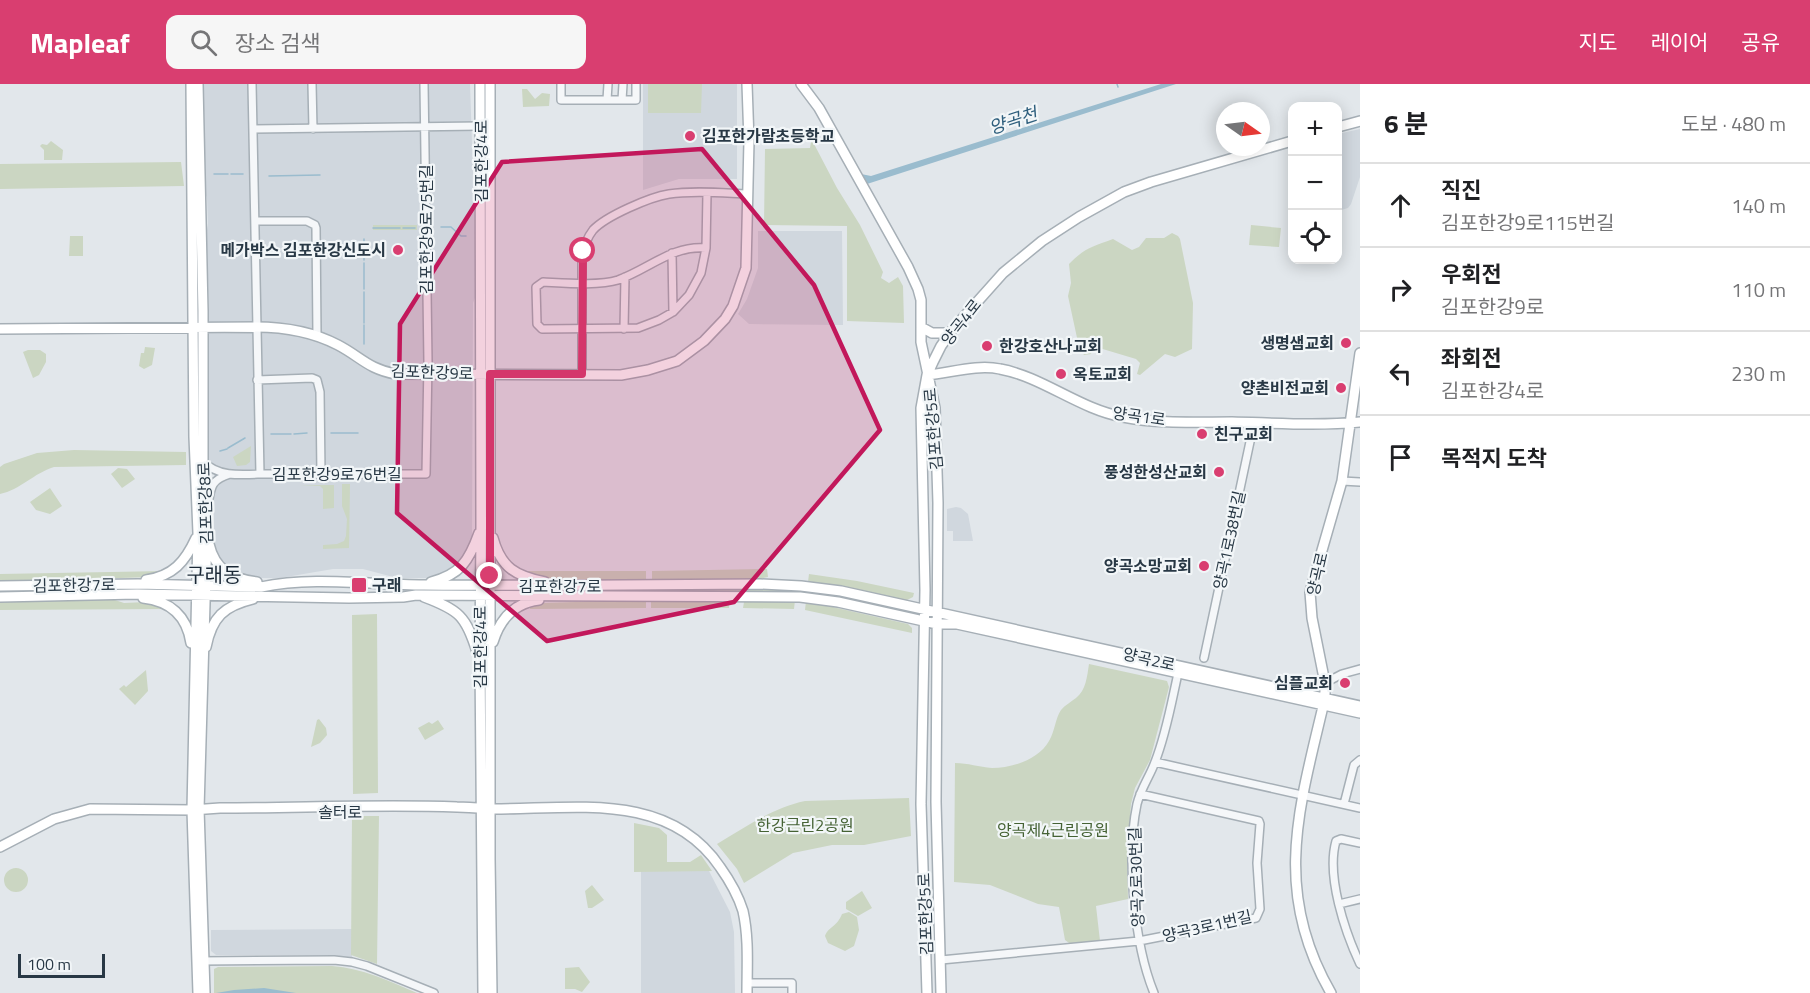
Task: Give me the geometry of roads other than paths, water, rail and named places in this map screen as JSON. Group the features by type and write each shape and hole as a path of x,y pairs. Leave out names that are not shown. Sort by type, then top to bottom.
{"street":[{"name":"김포한강8로","path":"191,84 198,327 207,518 202,533"},
{"name":"김포한강8로","path":"198,84 198,327 194,437 202,533 195,810 201,989"},
{"path":"252,84 256,327"},
{"path":"312,84 313,129"},
{"name":"김포한강9로75번길","path":"424,84 427,374"},
{"name":"김포한강4로","path":"480,84 486,374"},
{"name":"김포한강4로","path":"483,993 490,84"},
{"path":"561,84 561,100 636,100 636,84"},
{"path":"607,100 608,84"},
{"path":"622,84 622,100"},
{"name":"김포한강9로","path":"0,328 285,328 317,335 338,345 366,365 396,374 621,375 663,366 692,352 715,330 733,306 747,268 747,84"},
{"name":"양곡4로","path":"801,84 819,108 918,289 921,300 921,342 927,375"},
{"path":"1342,126 1360,121"},
{"path":"254,129 480,126"},
{"name":"양곡4로","path":"927,375 936,354 950,333 988,287 1013,264 1061,228 1110,199 1151,182 1288,142"},
{"path":"582,374 583,251 590,235 599,225 658,196 683,193 748,194"},
{"path":"706,248 688,248 672,253 625,277 608,282 538,284 536,287 536,320 539,327 542,329 624,329 649,325 673,312 683,303 696,284 704,262 706,248 707,193"},
{"path":"256,221 307,221 315,225 317,335"},
{"path":"672,253 673,312"},
{"path":"624,329 625,277"},
{"name":"김포한강9로76번길","path":"256,327 260,474 426,474 427,374"},
{"path":"921,327 932,333 950,333"},
{"name":"양곡로","path":"1331,993 1318,968 1301,917 1297,893 1295,848 1304,795 1325,702 1326,683 1312,618 1310,592 1342,481 1355,422 1360,353"},
{"name":"양곡1로","path":"927,375 998,368 1020,375 1096,409 1125,418 1254,423 1355,422"},
{"name":"김포한강5로","path":"927,375 921,408 925,590 921,804 927,993"},
{"name":"김포한강5로","path":"927,375 935,408 938,503 936,802 941,993"},
{"path":"257,380 312,378 319,383 321,474"},
{"name":"양곡1로38번길","path":"1204,658 1254,423"},
{"path":"203,461 210,468 230,474 260,474"},
{"path":"207,518 211,486 220,477 230,474"},
{"path":"1342,481 1360,482"},
{"path":"486,524 495,546 510,569 526,578 564,586"},
{"path":"417,590 441,580 462,566 486,524"},
{"path":"202,533 223,571 233,577 254,582 280,583"},
{"path":"99,584 165,576 182,564 202,533"},
{"name":"김포한강7로","path":"0,597 117,596 261,587 280,583 327,582 417,590 760,584 841,591 937,613"},
{"name":"김포한강7로","path":"0,586 99,584 273,597 350,598 403,597 417,590"},
{"path":"417,590 458,612 468,626 484,661"},
{"name":"김포한강7로","path":"485,590 580,596 800,597 838,602 937,624"},
{"path":"906,606 917,603 925,590"},
{"path":"117,596 151,599 172,608 186,624 198,667"},
{"path":"484,661 495,633 510,612 530,601 580,596"},
{"path":"198,667 212,625 222,612 236,603 273,597"},
{"name":"양곡2로","path":"937,613 1179,670"},
{"name":"양곡2로","path":"937,624 957,624 1179,670 1325,702 1360,713"},
{"path":"1326,683 1342,674 1360,669"},
{"name":"양곡2로30번길","path":"1154,993 1139,941 1133,847 1135,819 1140,794 1155,762 1179,670"},
{"name":"양곡2로","path":"1325,702 1360,706"},
{"path":"1344,804 1354,765 1360,760"},
{"path":"1155,762 1360,808"},
{"name":"양곡3로1번길","path":"941,960 1139,941 1256,918 1260,914 1257,863 1259,821 1140,794"},
{"name":"솔터로","path":"0,847 54,819 90,809 195,810 400,806 613,808 650,814 678,826 708,851 727,876 739,900 746,933 747,988"},
{"name":"김포한강4로","path":"485,808 492,993"},
{"path":"1360,843 1341,839 1334,844 1335,885 1339,904 1344,927 1360,964"},
{"path":"1339,904 1360,899"},
{"path":"201,961 334,960 352,962 434,993"},
{"path":"747,988 792,983 792,993"}],"water":[{"path":"1161,84 1176,84 867,184 861,174 871,176"},
{"path":"264,988 296,993 216,993 234,990"}],"waterway":[{"path":"214,174 228,174"},
{"path":"231,174 243,174"},
{"path":"269,176 320,175"},
{"path":"441,227 451,227 461,236 466,236"},
{"path":"373,228 400,228"},
{"path":"403,228 415,228"},
{"path":"364,239 364,260"},
{"path":"364,263 364,289"},
{"path":"364,292 364,323"},
{"path":"364,325 364,344"},
{"path":"294,434 307,433"},
{"path":"331,433 358,433"},
{"path":"271,434 291,434"},
{"path":"228,448 245,438"},
{"path":"220,451 227,449"}],"place":[{"name":"김포한가람초등학교","path":"690,136"},
{"name":"메가박스 김포한강신도시","path":"398,250"},
{"name":"생명샘교회","path":"1346,343"},
{"name":"한강호산나교회","path":"987,346"},
{"name":"옥토교회","path":"1061,374"},
{"name":"양촌비전교회","path":"1341,388"},
{"name":"친구교회","path":"1202,434"},
{"name":"풍성한성산교회","path":"1219,472"},
{"name":"양곡소망교회","path":"1204,566"},
{"name":"구래","path":"359,585"},
{"name":"심플교회","path":"1345,683"}],"district":[{"name":"구래동","path":"214,575"}],"water label":[{"name":"양곡천","path":"1013,121"}],"park label":[{"name":"한강근린2공원","path":"805,825"},
{"name":"양곡제4근린공원","path":"1053,830"}]}
